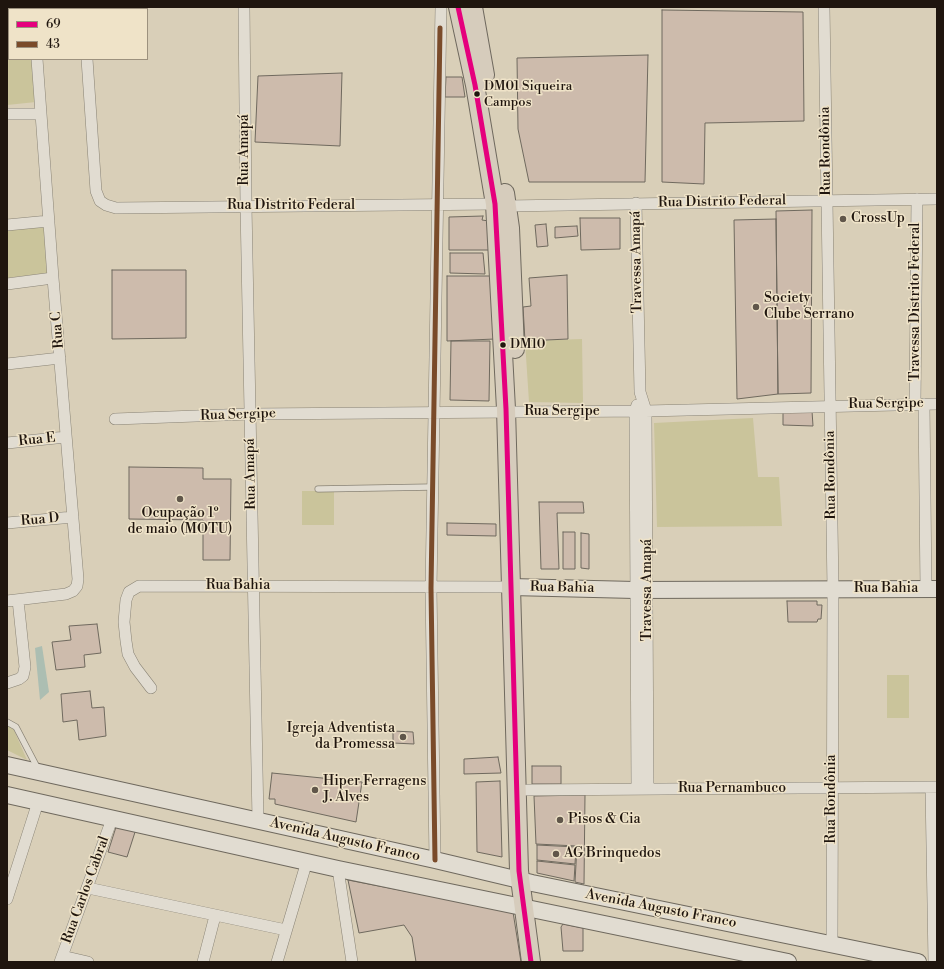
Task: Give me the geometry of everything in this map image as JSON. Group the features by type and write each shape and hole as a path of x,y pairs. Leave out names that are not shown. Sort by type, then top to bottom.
{"main road":[{"path":"458,7 501,205"},
{"path":"473,7 501,205 512,412 526,882 529,908 531,962"},
{"path":"517,587 527,790 526,882"},
{"name":"Rua Bahia","path":"517,587 642,590 931,589"},
{"name":"Avenida Augusto Franco","path":"10,764 526,882 918,962"},
{"name":"Avenida Augusto Franco","path":"7,795 338,869 788,962"},
{"path":"529,908 543,962"}],"street":[{"name":"Rua Amapá","path":"244,7 246,206 258,820"},
{"path":"435,860 431,588 440,7"},
{"name":"Rua Rondônia","path":"824,7 833,589 832,944"},
{"name":"Rua C","path":"18,600 66,594 73,591 77,586 78,579 40,114 37,60"},
{"name":"Rua Distrito Federal","path":"87,60 96,191 100,201 116,208 501,205 937,199"},
{"path":"7,114 40,114"},
{"name":"Travessa Distrito Federal","path":"917,199 920,404 931,589"},
{"name":"Travessa Amapá","path":"636,203 641,411 642,789"},
{"path":"7,224 49,221"},
{"path":"7,284 53,278"},
{"path":"7,364 60,358"},
{"name":"Rua Sergipe","path":"115,419 250,414 641,411 829,405 937,404"},
{"name":"Rua E","path":"7,443 66,437"},
{"name":"Rua D","path":"7,523 73,517"},
{"name":"Rua Bahia","path":"151,688 135,667 128,654 126,642 124,622 126,600 129,592 139,586 431,588 517,587"},
{"path":"7,601 18,600 25,667 23,676 7,683"},
{"path":"934,788 934,962"},
{"name":"Rua Pernambuco","path":"527,790 934,788"},
{"path":"7,899 38,802"},
{"name":"Rua Carlos Cabral","path":"61,959 112,819"},
{"path":"277,962 307,861"},
{"path":"338,869 352,962"},
{"path":"88,888 286,930"},
{"path":"203,962 215,916"},
{"path":"61,959 88,962"}],"lane":[{"path":"318,489 432,487"},
{"path":"7,722 16,727 39,771"}],"shaded area":[{"path":"8,42 8,60 32,60 36,102 7,105"},
{"path":"45,225 48,273 7,278 7,230"},
{"path":"582,339 583,403 529,402 525,341"},
{"path":"753,418 758,477 779,477 782,526 657,527 654,423"},
{"path":"302,491 334,491 334,525 302,525"},
{"path":"42,646 49,692 40,700 35,648"},
{"path":"887,675 909,675 909,718 887,718"},
{"path":"7,726 13,728 27,760 7,750"}],"building":[{"path":"662,10 803,12 804,121 705,123 704,184 662,182"},
{"path":"648,55 645,182 529,182 518,129 517,58"},
{"path":"342,73 340,146 255,142 258,76"},
{"path":"446,77 462,77 465,97 445,97"},
{"path":"812,210 811,393 778,394 776,211"},
{"path":"483,216 482,220 489,221 491,250 449,250 449,217"},
{"path":"580,218 620,218 620,249 581,250"},
{"name":"Society Clube Serrano","path":"776,219 778,394 737,399 734,220"},
{"path":"546,224 548,246 537,247 535,225"},
{"path":"577,226 578,236 555,238 555,227"},
{"path":"450,253 483,253 485,274 450,273"},
{"path":"112,270 186,270 186,338 112,339"},
{"path":"567,275 568,339 525,341 523,307 531,306 529,278"},
{"path":"447,276 491,276 495,339 447,341"},
{"path":"451,341 490,341 489,401 450,400"},
{"path":"783,411 812,411 813,426 783,425"},
{"name":"Ocupação 1º de maio (MOTU)","path":"129,467 203,468 203,479 231,479 230,560 203,560 203,520 129,519"},
{"path":"539,502 583,502 584,513 557,513 559,569 541,569"},
{"path":"447,523 496,524 496,536 447,535"},
{"path":"563,532 575,532 575,569 563,569"},
{"path":"581,533 589,534 589,569 581,568"},
{"path":"787,601 817,601 817,605 822,605 821,619 818,619 817,622 788,622"},
{"path":"97,624 101,653 84,655 85,667 56,670 52,642 71,640 69,626"},
{"path":"90,691 92,708 104,707 106,736 79,740 77,720 63,722 61,694"},
{"name":"Igreja Adventista da Promessa","path":"393,731 413,732 414,744 393,743"},
{"path":"498,757 501,773 464,774 464,759"},
{"path":"532,766 561,766 561,784 532,784"},
{"name":"Hiper Ferragens J. Alves","path":"272,773 362,782 356,822 275,804 275,799 269,799"},
{"path":"500,781 502,857 477,852 476,782"},
{"name":"Pisos & Cia","path":"585,795 584,884 575,882 577,846 536,844 534,796"},
{"path":"117,824 136,829 127,857 108,852"},
{"name":"AG Brinquedos","path":"537,845 576,847 575,864 537,860"},
{"path":"537,861 575,865 574,881 537,873"},
{"path":"348,880 513,912 521,962 416,962 412,937 404,925 359,933"},
{"path":"563,924 583,928 583,951 563,951 561,927"}],"transit line":[{"name":"69","path":"458,7 475,85 495,204 506,409 519,871 531,962"},
{"name":"43","path":"435,860 431,588 440,28"}],"place":[{"name":"DM01 Siqueira Campos","path":"477,94"},
{"name":"CrossUp","path":"843,219"},
{"name":"Society Clube Serrano","path":"756,307"},
{"name":"DM10","path":"503,345"},
{"name":"Ocupação 1º de maio (MOTU)","path":"180,499"},
{"name":"Igreja Adventista da Promessa","path":"403,737"},
{"name":"Hiper Ferragens J. Alves","path":"315,790"},
{"name":"Pisos & Cia","path":"560,820"},
{"name":"AG Brinquedos","path":"556,854"}]}
